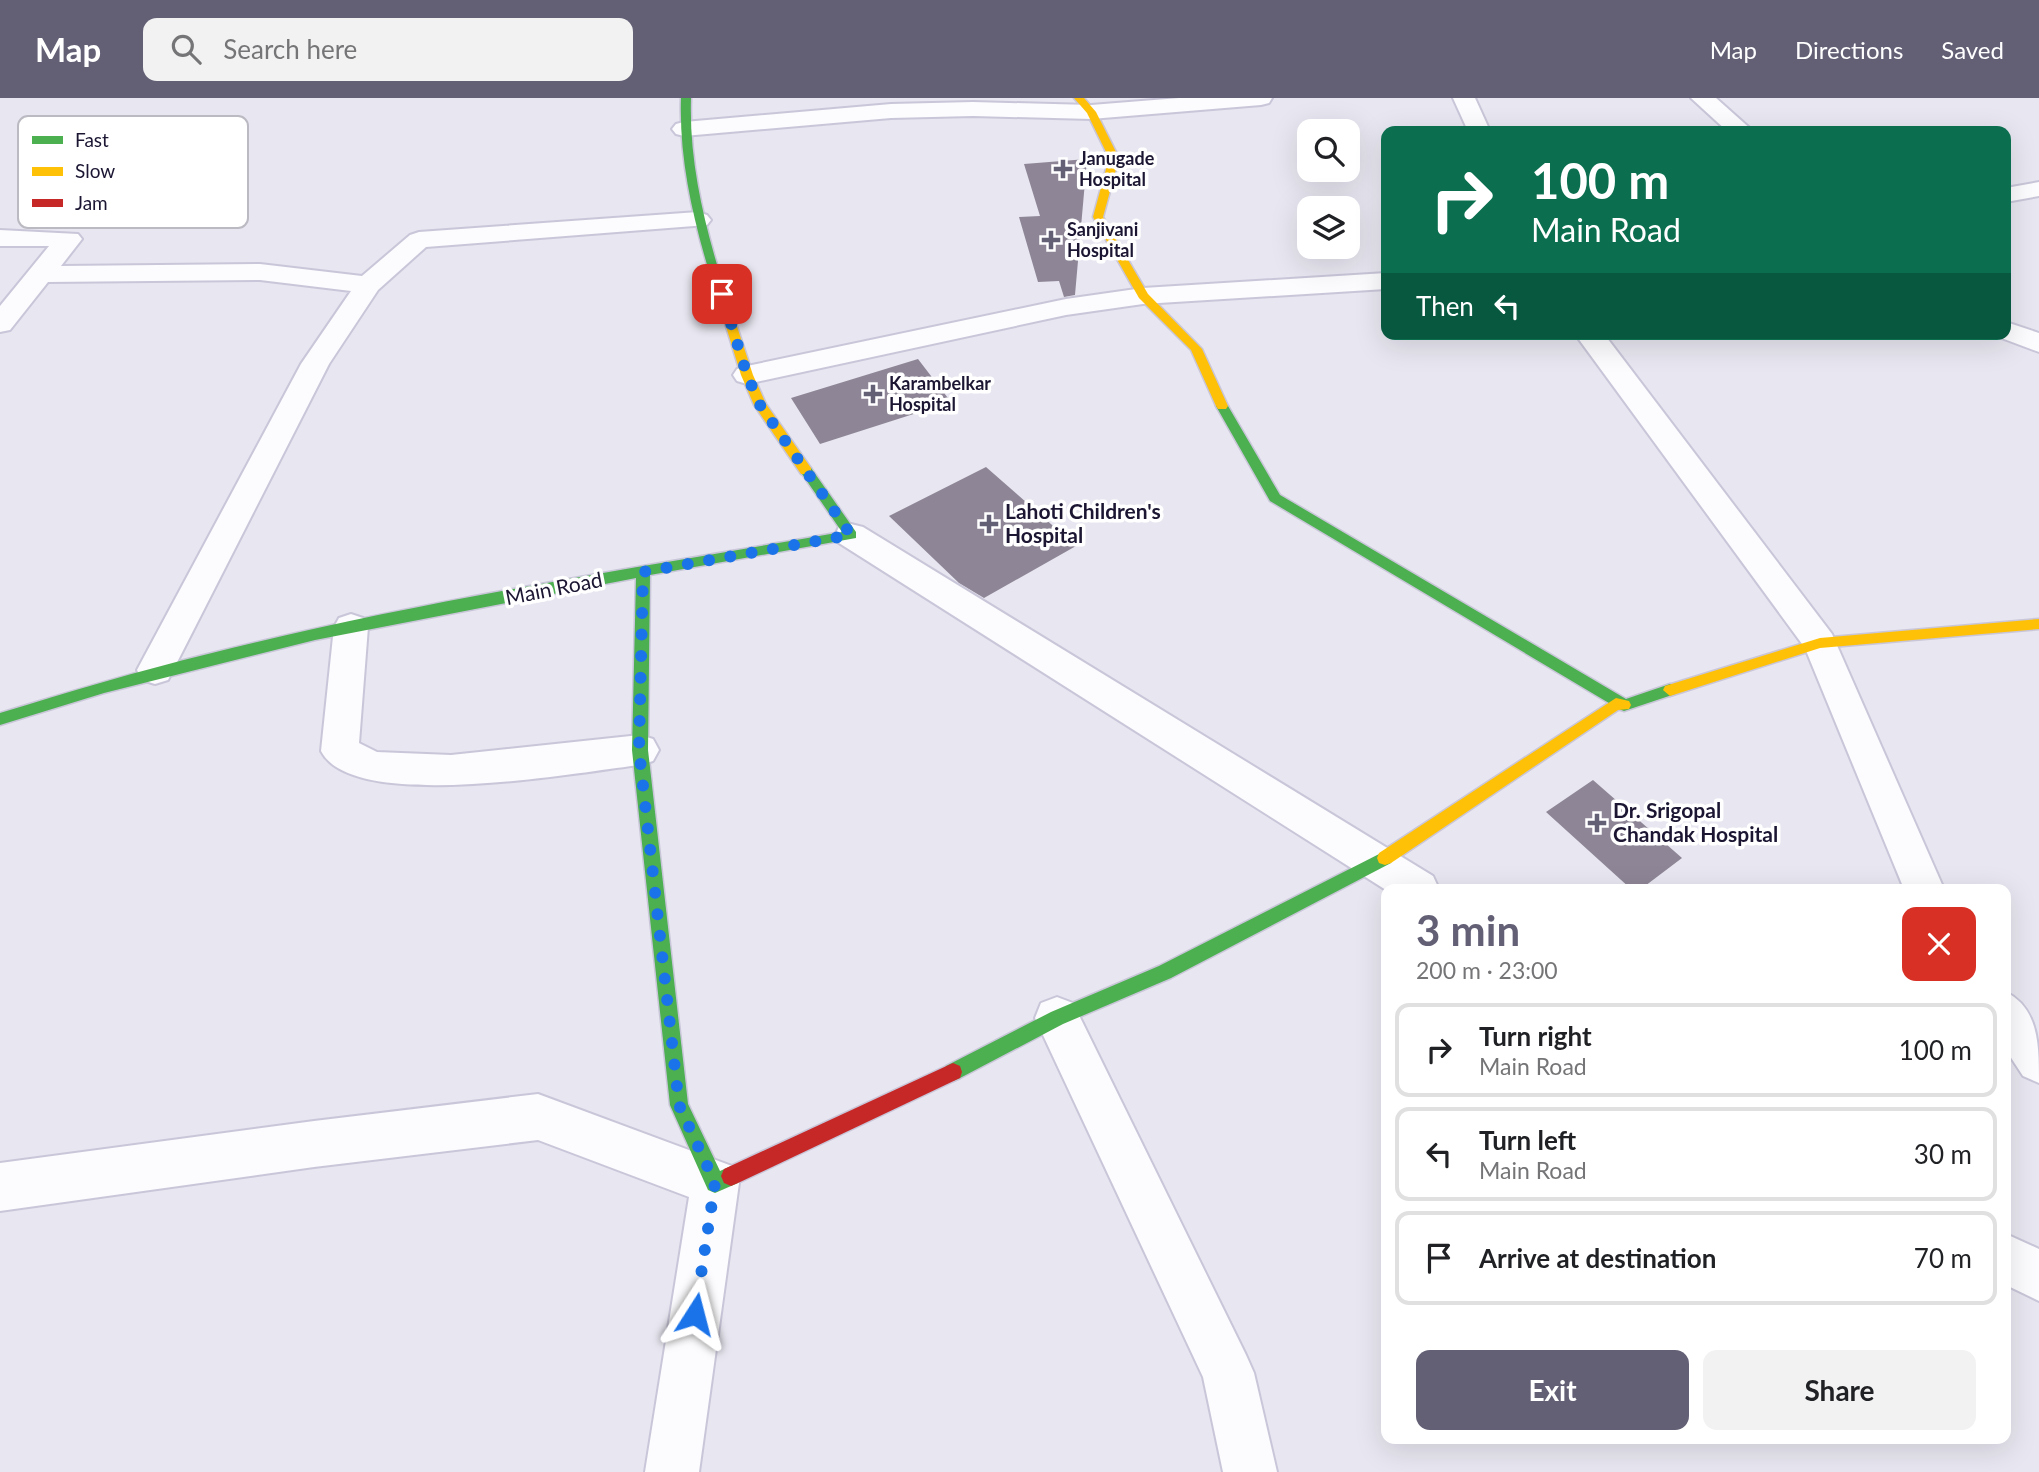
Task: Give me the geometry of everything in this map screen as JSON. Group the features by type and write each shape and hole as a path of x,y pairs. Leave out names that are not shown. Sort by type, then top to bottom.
{"street":[{"path":"685,98 684,129 698,220 747,375 760,405 851,535 1412,884"},
{"path":"684,129 891,111 1261,98"},
{"path":"1464,98 1477,126"},
{"path":"1702,98 1735,126"},
{"path":"1085,105 1114,158 1098,217 1143,296 1196,349 1223,409 1276,498 1624,705"},
{"path":"2011,194 2039,189"},
{"path":"155,670 315,364 368,285 419,240 698,220"},
{"path":"0,238 69,239 0,324"},
{"path":"41,274 260,272 368,285"},
{"path":"747,375 1066,307 1143,296 1381,281"},
{"path":"2011,332 2039,343"},
{"path":"1593,340 1820,643 1922,884"},
{"name":"Main Road","path":"0,719 155,670 351,627 851,535"},
{"path":"643,572 639,750 679,1105 715,1183 672,1472"},
{"path":"0,1187 538,1117 715,1183 984,1058 1057,1018 1165,972 1379,862 1616,704 1624,705 1820,643 2039,624"},
{"path":"351,627 340,751 373,767 451,771 639,750"},
{"path":"1057,1018 1228,1373 1250,1472"},
{"path":"2011,1020 2039,1060"},
{"path":"2011,1262 2039,1276"}],"building":[{"path":"1087,159 1075,295 1064,297 1059,281 1038,282 1019,217 1040,216 1024,164"},
{"path":"918,359 951,402 820,444 791,398"},
{"path":"986,467 1076,546 984,598 959,583 889,516"},
{"path":"1593,780 1682,858 1648,884 1625,884 1546,812"}],"traffic: fast":[{"path":"686,98 689,166 703,234 716,278"},
{"path":"1222,406 1275,498 1624,705 1670,690"},
{"path":"0,719 104,687 315,634 529,592 851,535 806,471"},
{"path":"643,572 640,750 679,1105 715,1183 731,1176"},
{"path":"953,1072 1057,1018 1165,972 1385,858"}],"traffic: slow":[{"path":"1079,98 1091,112 1114,158 1098,217 1143,296 1196,349 1222,406"},
{"path":"716,278 747,375 760,405 806,471"},
{"path":"1670,690 1820,643 2039,624"},
{"path":"1385,858 1616,704 1624,705"}],"traffic: jam":[{"path":"731,1176 953,1072"}],"place":[{"name":"Janugade Hospital","path":"1063,169"},
{"name":"Sanjivani Hospital","path":"1051,240"},
{"name":"Karambelkar Hospital","path":"873,394"},
{"name":"Lahoti Children's Hospital","path":"989,524"},
{"name":"Dr. Srigopal Chandak Hospital","path":"1597,823"}],"route":[{"path":"695,1314 715,1183 679,1105 639,750 643,572 851,535 760,405 747,375 722,294"}]}
